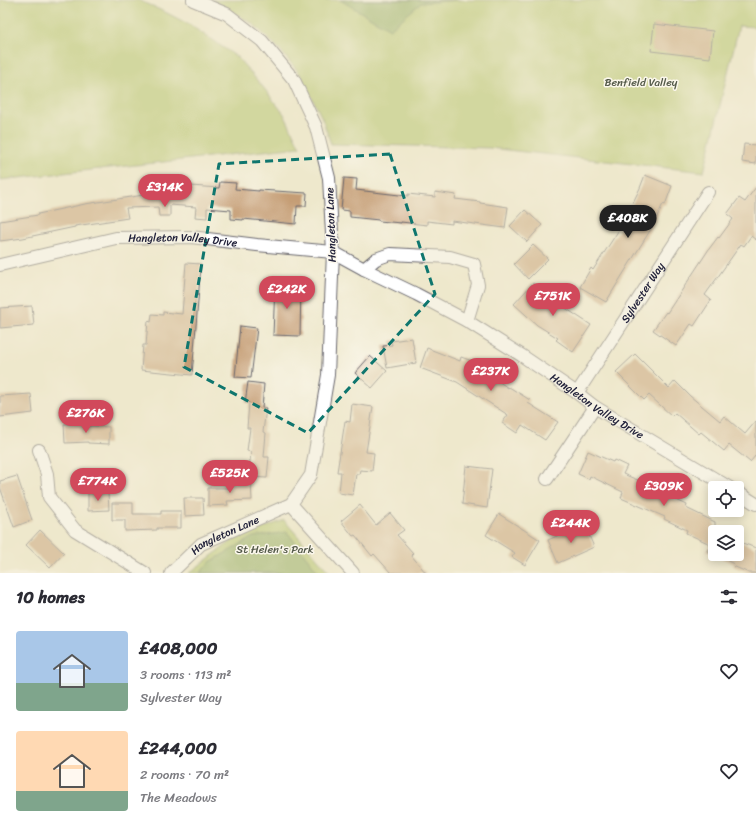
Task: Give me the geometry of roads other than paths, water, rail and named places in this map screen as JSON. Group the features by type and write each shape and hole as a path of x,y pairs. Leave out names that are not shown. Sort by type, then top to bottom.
{"street":[{"name":"Hangleton Lane","path":"171,573 201,544 291,504 311,475 328,375 333,252 328,178 316,127 294,80 262,41 228,14 193,0"},
{"name":"Sylvester Way","path":"577,393 708,192"},
{"name":"Hangleton Valley Drive","path":"0,265 116,238 191,237 333,252 467,321 521,355 595,407 718,481"},
{"path":"364,269 376,259 390,254 450,257 474,264 478,285 467,321"},
{"path":"546,479 595,407"},
{"path":"40,450 47,474 50,497 75,530 145,573"},
{"path":"744,496 756,504"},
{"path":"291,504 353,573"}],"park label":[{"name":"Benfield Valley","path":"641,82"},
{"name":"St Helen's Park","path":"275,549"}]}
